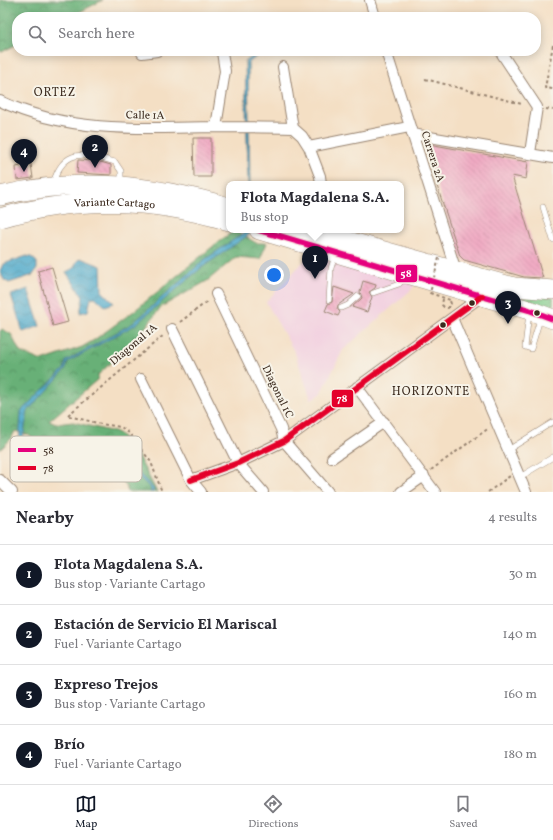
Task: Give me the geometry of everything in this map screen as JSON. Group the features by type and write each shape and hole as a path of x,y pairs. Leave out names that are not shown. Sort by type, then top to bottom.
{"highway":[{"name":"Variante Cartago","path":"0,196 52,187 121,185 154,189 226,206"},
{"name":"Variante Cartago","path":"0,218 56,206 107,202 151,204 196,211 226,220"},
{"path":"269,233 407,273 541,315"},
{"path":"328,233 514,287 553,290"}],"street":[{"path":"370,0 374,12"},
{"path":"216,127 225,71 222,56"},
{"name":"Carrera 2A","path":"388,56 456,271"},
{"path":"503,56 537,107 530,153"},
{"path":"283,68 293,128 302,136 309,147 321,181"},
{"name":"Calle 1A","path":"0,101 45,117 91,126 142,130 216,127 293,128"},
{"path":"309,147 410,130 553,158"},
{"name":"Diagonal 1C","path":"216,294 282,429 284,441 328,492"},
{"path":"191,480 238,462 284,441 482,296"},
{"path":"452,318 526,492"},
{"path":"172,328 238,462 264,492"},
{"path":"141,379 191,480 201,492"},
{"path":"357,387 435,492"},
{"path":"332,458 384,422"},
{"path":"401,492 424,476"},
{"path":"0,480 12,492"}],"lane":[{"path":"52,187 56,172 67,158 84,154 115,162 121,171 121,185"},
{"path":"543,207 553,240"},
{"path":"329,300 331,268 336,253"},
{"path":"373,293 399,284 407,273"},
{"path":"341,308 358,296"},
{"path":"541,315 531,349 524,347 541,315"},
{"path":"508,450 553,422"},
{"path":"519,474 553,457"}],"path":[{"path":"553,45 545,88 553,89"},
{"path":"425,79 537,107"},
{"path":"439,258 430,293 450,300"},
{"name":"Diagonal 1A","path":"131,436 121,427 68,416 172,328 216,294"},
{"path":"424,476 496,422"},
{"name":"Diagonal 1A","path":"142,450 151,462 162,492"},
{"path":"488,492 519,474"}],"shaded area":[{"path":"315,249 417,280 412,289 343,350 321,394 311,399 295,353 266,302"}],"green space":[{"path":"0,0 103,0 80,12 12,12 12,47 2,52 0,51"},
{"path":"231,233 240,233 256,243 267,243 260,259 236,257 207,281 161,307 139,336 98,375 98,379 49,421 56,424 73,422 118,433 122,436 30,436 15,431 12,436 10,436 10,440 0,450 0,331 2,329 11,334 20,352 42,361 82,347 134,311"},
{"path":"298,233 553,297 553,308"},
{"path":"142,464 157,492 128,492 126,486 122,482 142,482"}],"water":[{"path":"253,56 257,56 248,63 250,181 248,181 245,62"},
{"path":"244,233 250,233 200,269 135,325 68,362 66,369 28,411 23,436 19,436 21,411 64,369 66,361 133,323 204,260"},
{"path":"27,256 31,257 37,262 37,269 33,275 9,283 4,280 0,271 3,264"},
{"path":"80,258 101,266 102,291 114,303 105,306 95,297 91,298 88,311 80,313 83,297 66,272 74,268"},
{"path":"28,289 40,326 23,332 11,295"},
{"path":"142,477 154,489 153,492 150,492 151,489 142,480"}],"building":[{"path":"193,138 211,138 211,177 194,177"},
{"path":"423,143 528,162 526,179 512,176 543,278 524,277 464,260 460,256"},
{"path":"78,160 97,161 111,165 111,175 77,173"},
{"path":"31,164 33,178 17,180 16,167"},
{"path":"52,267 68,322 53,326 38,271"},
{"path":"363,281 376,285 375,288 369,292 372,297 367,312 352,307 362,298 360,292"},
{"path":"334,287 354,294 338,305 337,309 340,312 338,316 325,311 328,304 332,302"}],"transit line":[{"name":"58","path":"269,233 529,310 553,319"},
{"name":"78","path":"191,480 238,463 284,441 482,296"}],"place":[{"name":"Estación de Servicio El Mariscal","path":"95,168"},
{"name":"Brío","path":"24,172"},
{"name":"Flota Magdalena S.A.","path":"315,279"},
{"name":"Expreso Trejos","path":"508,324"}],"district":[{"name":"ORTEZ","path":"55,93"},
{"name":"HORIZONTE","path":"431,392"}]}
